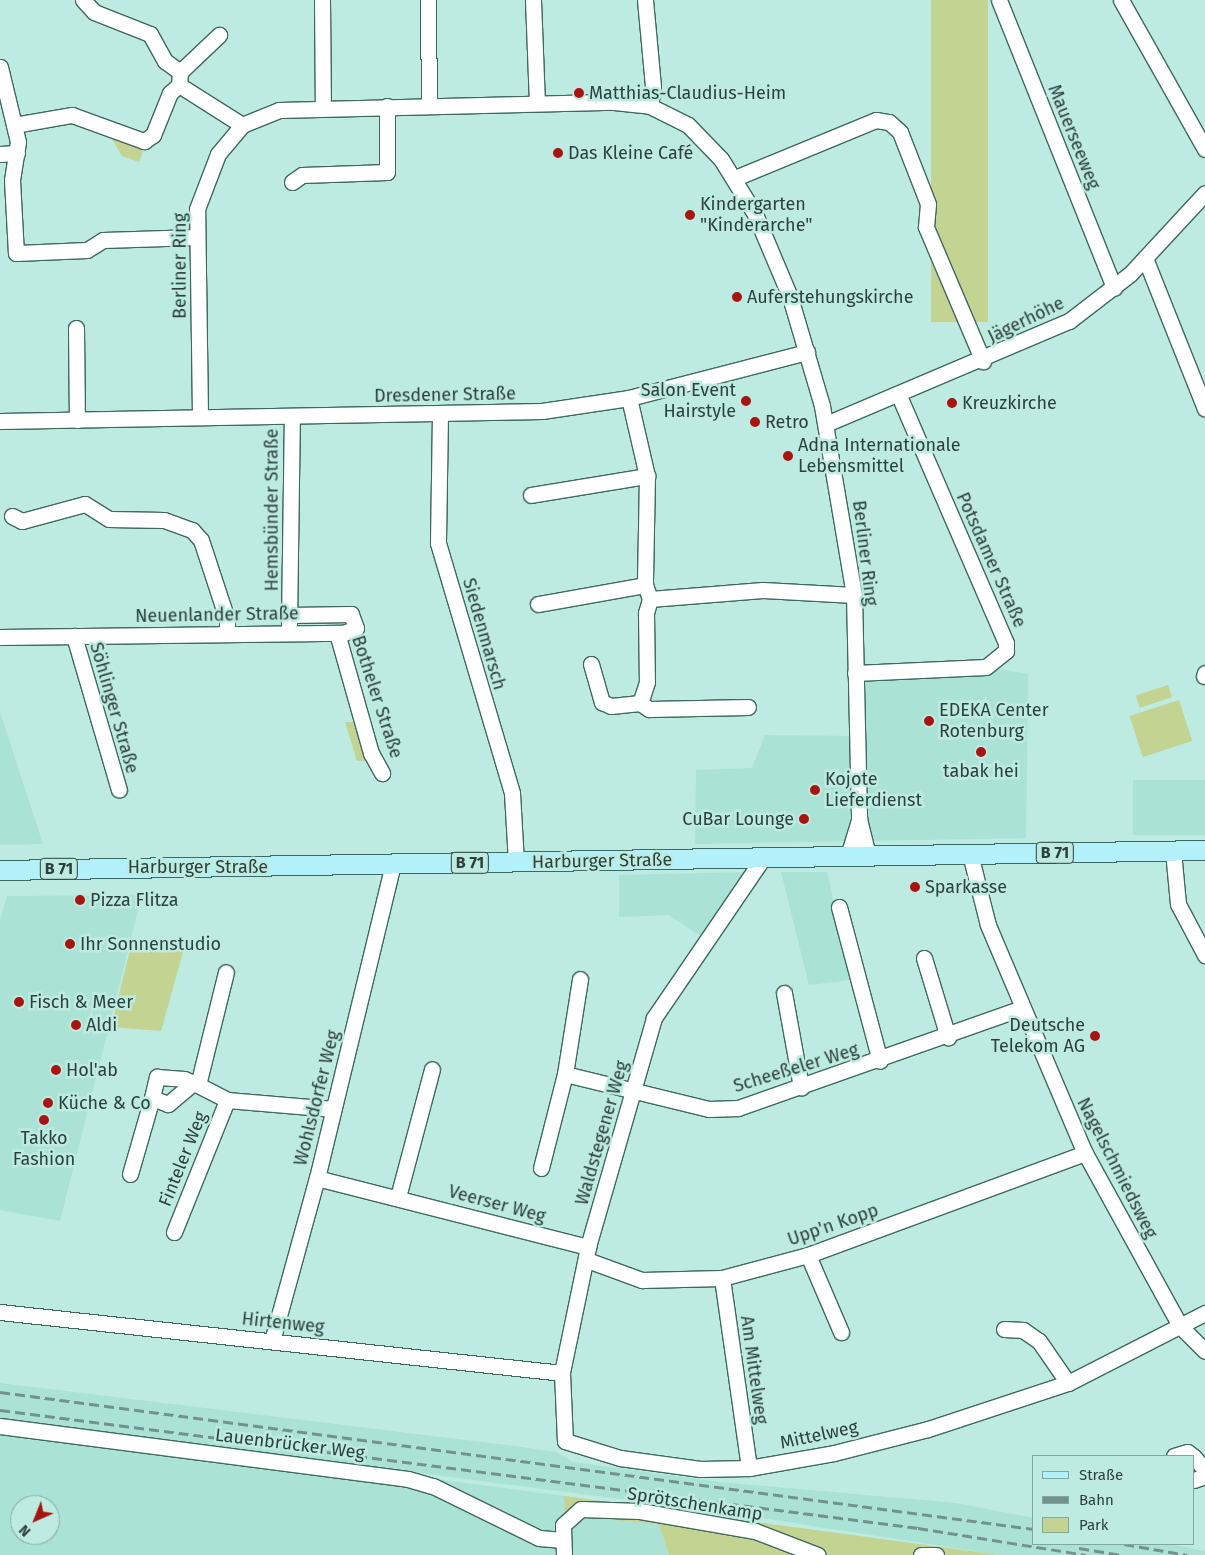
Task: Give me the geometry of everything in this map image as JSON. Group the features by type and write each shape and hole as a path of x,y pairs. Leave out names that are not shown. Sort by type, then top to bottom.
{"main road":[{"name":"Harburger Straße","path":"0,870 1205,850"}],"street":[{"path":"83,0 94,12 150,34 165,61 180,78 242,125"},
{"path":"322,0 323,107"},
{"path":"428,0 429,105"},
{"path":"534,0 536,103"},
{"path":"645,0 653,87 650,106"},
{"name":"Mauerseeweg","path":"999,0 1114,288"},
{"path":"1121,0 1205,149"},
{"path":"14,125 72,115 144,141 153,135 170,93 180,78 219,35"},
{"path":"0,67 14,125 17,153 12,180 16,253 87,250 103,240 197,237"},
{"name":"Berliner Ring","path":"200,415 197,209 210,170 242,125 279,110 323,107 614,102 650,106 700,135 734,178 768,242 807,352 826,424 854,595 859,819 868,856"},
{"path":"292,182 302,175 387,172 387,106"},
{"path":"734,178 876,120 889,122 900,132 928,204 926,227 983,361"},
{"path":"0,154 17,153"},
{"name":"Jägerhöhe","path":"826,424 983,361 1069,321 1114,288 1145,258 1205,193"},
{"path":"1145,258 1205,409"},
{"path":"76,328 77,420"},
{"name":"Dresdener Straße","path":"0,421 200,415 292,416 542,411 629,398 807,352"},
{"name":"Potsdamer Straße","path":"855,673 986,667 1006,650 1006,643 899,396"},
{"path":"629,398 647,476 647,682 640,703"},
{"name":"Siedenmarsch","path":"440,414 438,544 512,793 516,862"},
{"name":"Hemsbünder Straße","path":"288,633 290,614 292,416"},
{"path":"531,495 647,476"},
{"path":"12,516 22,521 84,504 108,519 164,520 192,530 201,540 226,619 227,634"},
{"path":"538,604 648,592 763,590 854,595"},
{"name":"Neuenlander Straße","path":"0,637 337,633 356,628 351,614 290,614"},
{"name":"Botheler Straße","path":"337,633 371,752 382,773"},
{"name":"Söhlinger Straße","path":"74,636 119,790"},
{"path":"591,664 602,702 611,706 640,703 648,709 748,707"},
{"name":"Berliner Ring","path":"848,856 859,819"},
{"path":"1173,851 1178,904 1205,955"},
{"name":"Nagelschmiedsweg","path":"970,854 988,925 1085,1153 1180,1326 1205,1351"},
{"name":"Waldstegener Weg","path":"571,1445 563,1436 562,1373 587,1254 635,1092 654,1018 763,858"},
{"name":"Wohlsdorfer Weg","path":"272,1341 317,1178 393,863"},
{"name":"Scheeßeler Weg","path":"839,907 880,1062"},
{"path":"924,958 948,1037"},
{"path":"196,1084 226,972"},
{"path":"541,1168 565,1074 580,979"},
{"path":"784,993 801,1088"},
{"name":"Scheeßeler Weg","path":"565,1074 709,1109 738,1108 880,1062 1022,1008"},
{"path":"398,1197 432,1069"},
{"name":"Finteler Weg","path":"130,1174 158,1077 196,1084 227,1100 334,1109"},
{"name":"Finteler Weg","path":"152,1098 168,1104 196,1084"},
{"name":"Finteler Weg","path":"174,1232 227,1100"},
{"name":"Upp'n Kopp","path":"587,1254 642,1280 722,1278 808,1255 1085,1153"},
{"name":"Veerser Weg","path":"317,1178 398,1197 587,1254"},
{"path":"808,1255 841,1332"},
{"name":"Am Mittelweg","path":"722,1278 749,1468"},
{"name":"Hirtenweg","path":"0,1312 562,1373"},
{"name":"Mittelweg","path":"571,1445 656,1464 749,1468 834,1453 928,1428 1068,1383 1205,1313"},
{"path":"1004,1329 1023,1330 1040,1342 1068,1383"},
{"name":"Lauenbrücker Weg","path":"0,1426 408,1479 563,1548"},
{"path":"1177,1455 1186,1452 1190,1455"},
{"path":"1195,1459 1205,1470"},
{"name":"Sprötschenkamp","path":"563,1548 566,1519 581,1509 640,1511 755,1531 818,1555"},
{"path":"921,1555 936,1555"}],"shaded area":[{"path":"986,667 1028,674 1026,838 695,844 696,770 752,768 765,735 856,736 855,673"},
{"path":"0,712 43,844 0,845"},
{"path":"1133,780 1205,780 1205,835 1133,835"},
{"path":"750,872 702,937 669,915 619,917 619,875"},
{"path":"781,872 827,872 851,980 809,985"},
{"path":"142,895 60,1221 0,1210 0,920 7,896"},
{"path":"0,1383 515,1446 556,1452 573,1462 719,1482 956,1503 1032,1518 1032,1545 1174,1545 1205,1551 1205,1555 1000,1555 729,1513 0,1419"},
{"path":"0,1421 564,1496 565,1516 659,1524 669,1555 0,1555"}],"green space":[{"path":"931,0 988,0 988,322 931,322"},
{"path":"110,136 144,148 139,162 122,156"},
{"path":"1168,685 1172,697 1140,708 1136,696"},
{"path":"1179,700 1192,741 1143,757 1130,716"},
{"path":"345,722 356,722 368,761 357,761"},
{"path":"187,938 161,1031 111,1027 132,942"},
{"path":"564,1496 1000,1555 669,1555 659,1524 565,1516"}],"railway":[{"path":"0,1392 1032,1529"},
{"path":"0,1410 918,1528 1086,1555"},
{"path":"1130,1545 1187,1555"},
{"path":"1079,1548 1121,1555"}],"place":[{"name":"Matthias-Claudius-Heim","path":"579,93"},
{"name":"Das Kleine Café","path":"558,153"},
{"name":"Kindergarten \"Kinderarche\"","path":"690,215"},
{"name":"Auferstehungskirche","path":"737,297"},
{"name":"Salon Event Hairstyle","path":"746,401"},
{"name":"Kreuzkirche","path":"952,403"},
{"name":"Retro","path":"755,422"},
{"name":"Adna Internationale Lebensmittel","path":"788,456"},
{"name":"EDEKA Center Rotenburg","path":"929,721"},
{"name":"tabak hei","path":"981,752"},
{"name":"Kojote Lieferdienst","path":"815,790"},
{"name":"CuBar Lounge","path":"804,819"},
{"name":"Sparkasse","path":"915,887"},
{"name":"Pizza Flitza","path":"80,900"},
{"name":"Ihr Sonnenstudio","path":"70,944"},
{"name":"Fisch & Meer","path":"19,1002"},
{"name":"Aldi","path":"76,1025"},
{"name":"Deutsche Telekom AG","path":"1095,1036"},
{"name":"Hol'ab","path":"56,1070"},
{"name":"Küche & Co","path":"48,1103"},
{"name":"Takko Fashion","path":"44,1120"}]}
